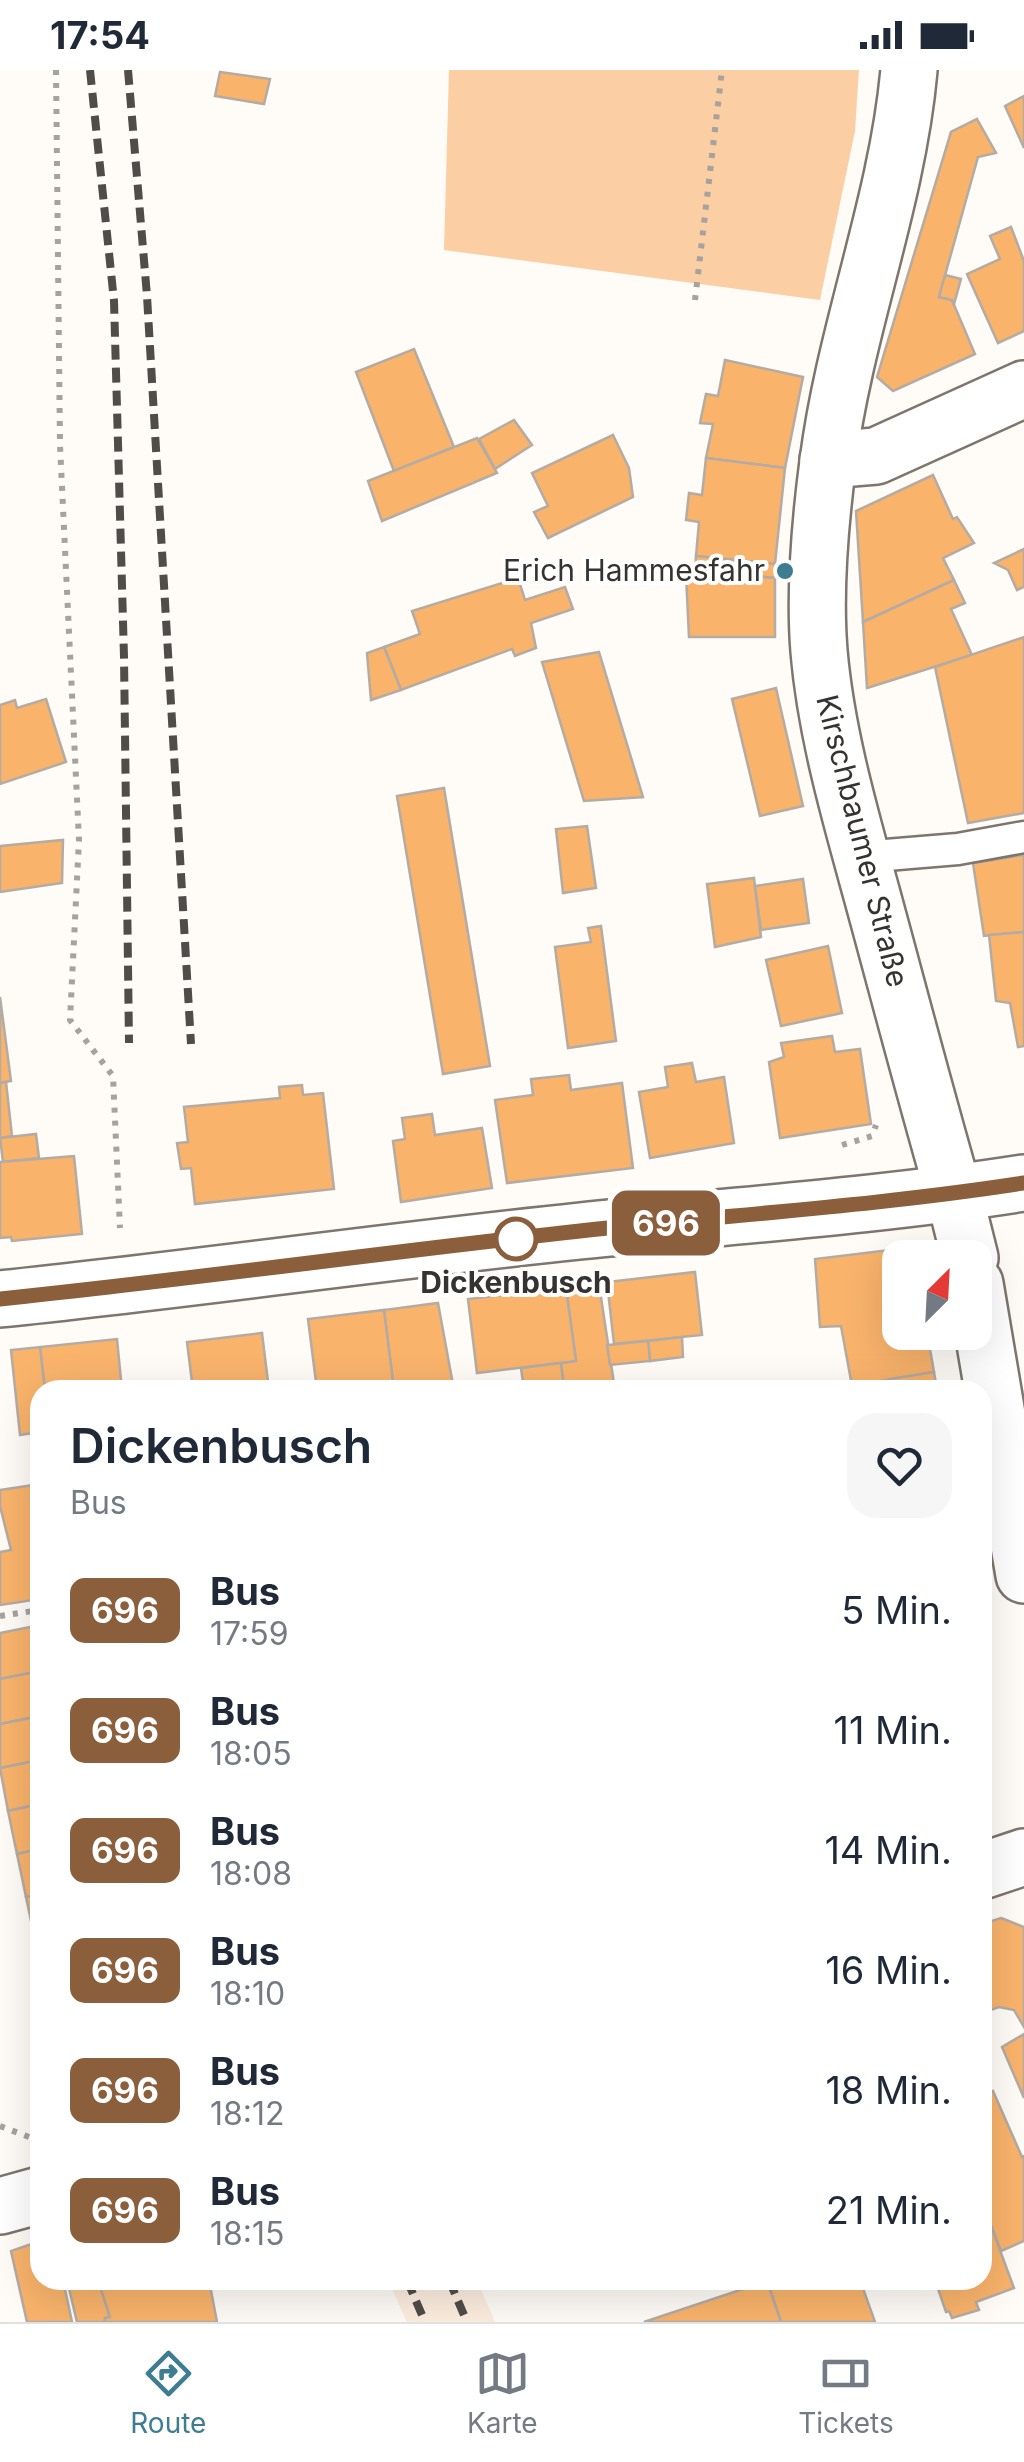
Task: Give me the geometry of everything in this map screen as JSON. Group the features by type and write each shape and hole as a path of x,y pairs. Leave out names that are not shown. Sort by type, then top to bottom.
{"street":[{"name":"Kirschbaumer Straße","path":"909,70 904,125 852,330 828,460 819,557 819,648 827,715 862,857 966,1240"},
{"path":"828,460 876,456 1024,389"},
{"path":"0,1299 576,1232 954,1194 1024,1183"},
{"path":"986,1350 991,1380"},
{"path":"992,1385 1024,1575"},
{"path":"992,1868 1024,1857"},
{"path":"0,2206 30,2198"}],"lane":[{"path":"862,857 958,849 1024,837"}],"path":[{"path":"56,70 60,445 78,840 70,1020 113,1076 121,1242"},
{"path":"695,300 722,70"},
{"path":"0,1616 30,1612"},
{"path":"0,2126 30,2137"}],"shaded area":[{"path":"449,70 859,70 855,131 820,300 444,250"},
{"path":"393,2290 481,2290 495,2322 407,2322"}],"building":[{"path":"220,72 270,79 264,104 215,96"},
{"path":"1024,96 1024,148 1005,106"},
{"path":"977,119 996,153 978,157 939,297 952,300 975,354 893,391 877,377 951,132"},
{"path":"1011,227 1024,261 1024,331 998,343 967,274 1000,259 990,236"},
{"path":"945,275 961,279 954,304 939,297"},
{"path":"414,349 454,447 394,471 356,372"},
{"path":"725,360 803,377 785,468 706,458 713,424 700,423 706,394 718,396"},
{"path":"514,420 532,445 495,469 479,439"},
{"path":"613,435 629,468 633,497 548,538 534,512 548,506 532,473"},
{"path":"477,438 497,473 382,521 368,481"},
{"path":"706,458 785,468 775,564 696,556 699,522 686,520 689,493 702,495"},
{"path":"933,475 953,519 957,517 974,543 943,558 954,580 863,622 856,511"},
{"path":"1024,549 1024,587 1017,590 1008,570 994,563"},
{"path":"696,556 775,564 775,578 695,570"},
{"path":"690,570 775,578 775,637 689,637 686,575"},
{"path":"518,578 525,600 565,587 573,609 531,623 536,648 515,656 512,649 401,690 384,647 420,634 412,611"},
{"path":"954,580 965,603 951,609 972,655 867,688 863,622"},
{"path":"1024,637 1024,813 968,823 935,667"},
{"path":"384,647 401,690 371,700 367,653"},
{"path":"599,652 643,797 584,801 542,662"},
{"path":"776,688 803,806 760,816 732,699"},
{"path":"46,699 66,762 0,784 0,705 15,700 17,708"},
{"path":"444,788 490,1066 443,1074 397,796"},
{"path":"587,826 596,888 563,893 556,829"},
{"path":"63,840 62,883 0,892 0,846"},
{"path":"1024,855 1024,932 984,936 973,863"},
{"path":"754,878 761,937 715,947 707,884"},
{"path":"803,879 809,923 761,930 755,886"},
{"path":"601,926 616,1041 568,1048 555,947 591,942 588,928"},
{"path":"1024,932 1024,1046 1018,1047 1010,1003 996,1001 989,935"},
{"path":"828,946 842,1013 781,1026 766,960"},
{"path":"0,997 11,1081 0,1083"},
{"path":"832,1036 835,1052 860,1049 871,1124 780,1138 769,1062 784,1057 781,1043"},
{"path":"692,1063 696,1082 724,1077 734,1143 650,1158 639,1092 668,1087 665,1067"},
{"path":"569,1075 571,1090 622,1083 633,1168 507,1183 495,1100 533,1095 531,1079"},
{"path":"6,1082 12,1136 0,1138 0,1083"},
{"path":"302,1085 303,1095 323,1093 334,1189 195,1204 191,1168 181,1169 177,1143 188,1142 184,1107 280,1098 279,1087"},
{"path":"432,1114 435,1135 482,1128 492,1188 401,1202 393,1141 405,1139 402,1118"},
{"path":"36,1134 39,1158 3,1162 0,1138"},
{"path":"74,1156 82,1234 12,1241 11,1237 0,1238 0,1162"},
{"path":"882,1251 882,1350 930,1350 934,1372 887,1380 851,1380 841,1326 820,1327 815,1259"},
{"path":"695,1272 702,1335 614,1344 607,1282"},
{"path":"599,1284 613,1380 563,1380 561,1363 576,1361 566,1288"},
{"path":"566,1288 576,1361 477,1373 468,1299"},
{"path":"438,1303 452,1380 393,1380 384,1310"},
{"path":"384,1310 393,1380 316,1380 308,1319"},
{"path":"262,1333 268,1380 192,1380 187,1342"},
{"path":"682,1337 683,1357 650,1361 648,1341"},
{"path":"117,1339 121,1380 44,1380 40,1347"},
{"path":"648,1341 650,1361 610,1365 607,1345"},
{"path":"40,1347 44,1380 30,1380 30,1434 20,1435 11,1350"},
{"path":"561,1363 563,1380 523,1380 521,1368"},
{"path":"934,1372 935,1380 890,1380"},
{"path":"30,1486 30,1600 0,1605 0,1552 11,1550 0,1490"},
{"path":"30,1627 30,1673 0,1679 0,1633"},
{"path":"30,1673 30,1718 0,1724 0,1679"},
{"path":"30,1718 30,1762 0,1768 0,1724"},
{"path":"30,1762 30,1806 8,1811 0,1768"},
{"path":"30,1806 30,1851 17,1854 8,1811"},
{"path":"30,1851 30,1896 26,1897 17,1854"},
{"path":"1001,1918 1024,1927 1024,2027 1014,2010 992,2009 992,1921"},
{"path":"1024,2034 1024,2098 1002,2047"},
{"path":"992,2091 1024,2156 1024,2241 1001,2251 992,2228"},
{"path":"992,2229 1014,2288 976,2302 979,2310 952,2318 938,2290 992,2290"},
{"path":"30,2244 30,2290 65,2290 72,2322 27,2322 11,2251"},
{"path":"69,2290 101,2290 110,2317 105,2322 77,2322"},
{"path":"101,2290 211,2290 217,2322 105,2322 110,2317"},
{"path":"740,2290 770,2290 781,2322 644,2322"},
{"path":"770,2290 864,2290 875,2322 781,2322"}],"railway":[{"path":"90,70 114,301 129,1043"},
{"path":"128,70 147,296 191,1044"},
{"path":"411,2290 425,2322"},
{"path":"453,2290 467,2322"}],"bus line":[{"name":"696","path":"0,1299 576,1232 923,1198 1024,1183"}],"place":[{"name":"Erich Hammesfahr","path":"785,571"},
{"name":"Dickenbusch","path":"516,1239"}]}
